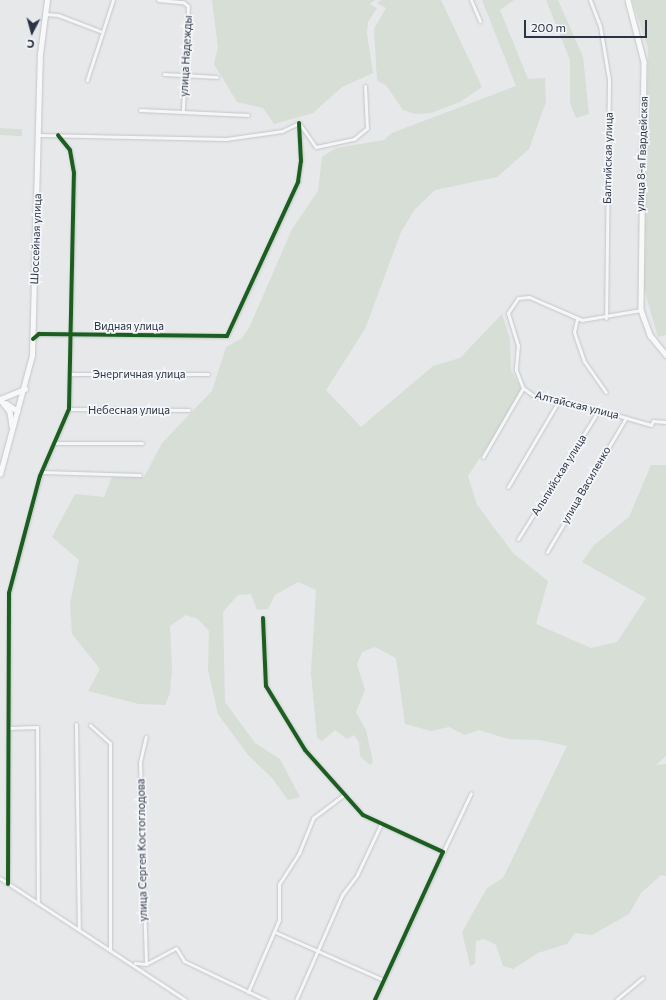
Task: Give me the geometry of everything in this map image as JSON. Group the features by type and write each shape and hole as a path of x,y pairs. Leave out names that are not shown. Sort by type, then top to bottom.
{"street":[{"name":"Шоссейная улица","path":"0,474 25,389 33,340 38,135 47,0"},
{"path":"87,80 100,31 113,0"},
{"name":"улица Надежды","path":"158,0 187,3 183,110"},
{"path":"471,0 480,21"},
{"name":"Балтийская улица","path":"590,0 600,26 608,79 606,318"},
{"name":"улица 8-я Гвардейская","path":"628,0 644,62 642,310 650,335 666,355"},
{"path":"45,14 58,15 100,31"},
{"path":"164,74 217,77"},
{"path":"38,135 226,139 282,131 299,123 316,147 354,139 366,128 365,86"},
{"name":"улица Надежды","path":"140,110 183,110 248,115"},
{"name":"Видная улица","path":"33,340 39,334 227,336 298,182 301,160 299,123"},
{"path":"8,884 9,594 42,472 69,409 72,335 74,173 70,150 58,135"},
{"name":"Алтайская улица","path":"577,319 529,297 514,301 508,313 518,344 516,370 523,388 534,396 599,410 650,425 653,421 666,422"},
{"path":"606,392 584,361 574,332 577,319 606,318 642,310"},
{"name":"Энергичная улица","path":"71,374 208,374"},
{"path":"483,457 523,388"},
{"path":"0,399 25,389"},
{"path":"0,399 18,411"},
{"path":"0,399 10,412 13,429"},
{"path":"508,487 558,402"},
{"name":"Небесная улица","path":"69,409 189,410"},
{"name":"Альпийская улица","path":"518,540 599,410"},
{"name":"улица Василенко","path":"547,552 626,418"},
{"path":"54,443 142,443"},
{"path":"42,472 140,475"},
{"path":"263,618 268,693 305,750 363,815 443,852"},
{"path":"76,724 79,929"},
{"path":"90,725 110,743 110,948"},
{"path":"8,728 37,727 38,902"},
{"name":"улица Сергея Костоглодова","path":"146,737 140,762 146,964"},
{"path":"375,1000 471,793"},
{"path":"248,992 275,932 281,910 279,884 299,853 313,818 344,795"},
{"path":"296,1000 342,895 357,875 381,824"},
{"path":"0,878 134,963 186,1000"},
{"path":"275,932 384,980"},
{"path":"134,963 146,964 176,948 184,961 266,1000"},
{"path":"616,1000 643,977"}],"shaded area":[{"path":"212,0 375,0 370,4 377,8 368,22 367,34 373,73 342,87 313,113 274,124 263,108 237,102 214,64 218,47"},
{"path":"381,0 441,0 482,87 460,102 431,113 415,114 403,110 386,85 377,81 374,29 386,8 377,3"},
{"path":"482,0 514,0 500,10 528,79 545,78 546,102 529,149 497,177 435,190 415,209 401,232 365,329 326,390 361,427 433,366 460,358 502,314 510,339 511,370 523,392 468,476 477,505 513,553 548,581 536,624 591,648 617,642 646,598 582,562 594,545 629,517 651,465 666,465 666,756 656,765 666,764 666,876 661,875 641,893 629,914 592,935 575,933 567,944 538,953 513,969 503,966 496,945 484,939 476,941 475,964 470,966 462,932 487,888 503,878 567,746 540,740 508,739 479,730 465,735 449,727 431,731 405,724 396,658 375,647 362,652 357,664 365,690 356,712 366,730 373,762 370,765 360,756 359,742 354,735 347,739 335,730 322,741 317,738 311,673 316,590 298,582 275,595 268,609 257,610 251,594 238,595 223,612 225,702 255,743 280,759 300,797 288,800 272,778 248,755 218,714 208,670 209,631 198,619 186,615 170,626 172,669 170,693 165,705 139,704 88,691 100,669 72,634 70,604 79,560 52,537 75,494 104,497 112,477 144,477 162,443 212,391 226,347 241,339 249,328 292,229 318,191 322,157 336,148 384,140 392,133 516,86"},
{"path":"546,0 558,0 583,57 589,114 576,118 570,103 570,60"},
{"path":"632,0 666,0 666,335 658,337 644,289 648,48"},
{"path":"0,128 22,129 22,136 0,135"}],"cycle path":[{"path":"33,339 39,334 227,336 298,182 301,161 299,123"},
{"path":"8,884 9,593 40,476 69,409 74,173 70,150 58,135"},
{"path":"263,618 266,686 305,750 363,815 443,852 375,1000"}]}
